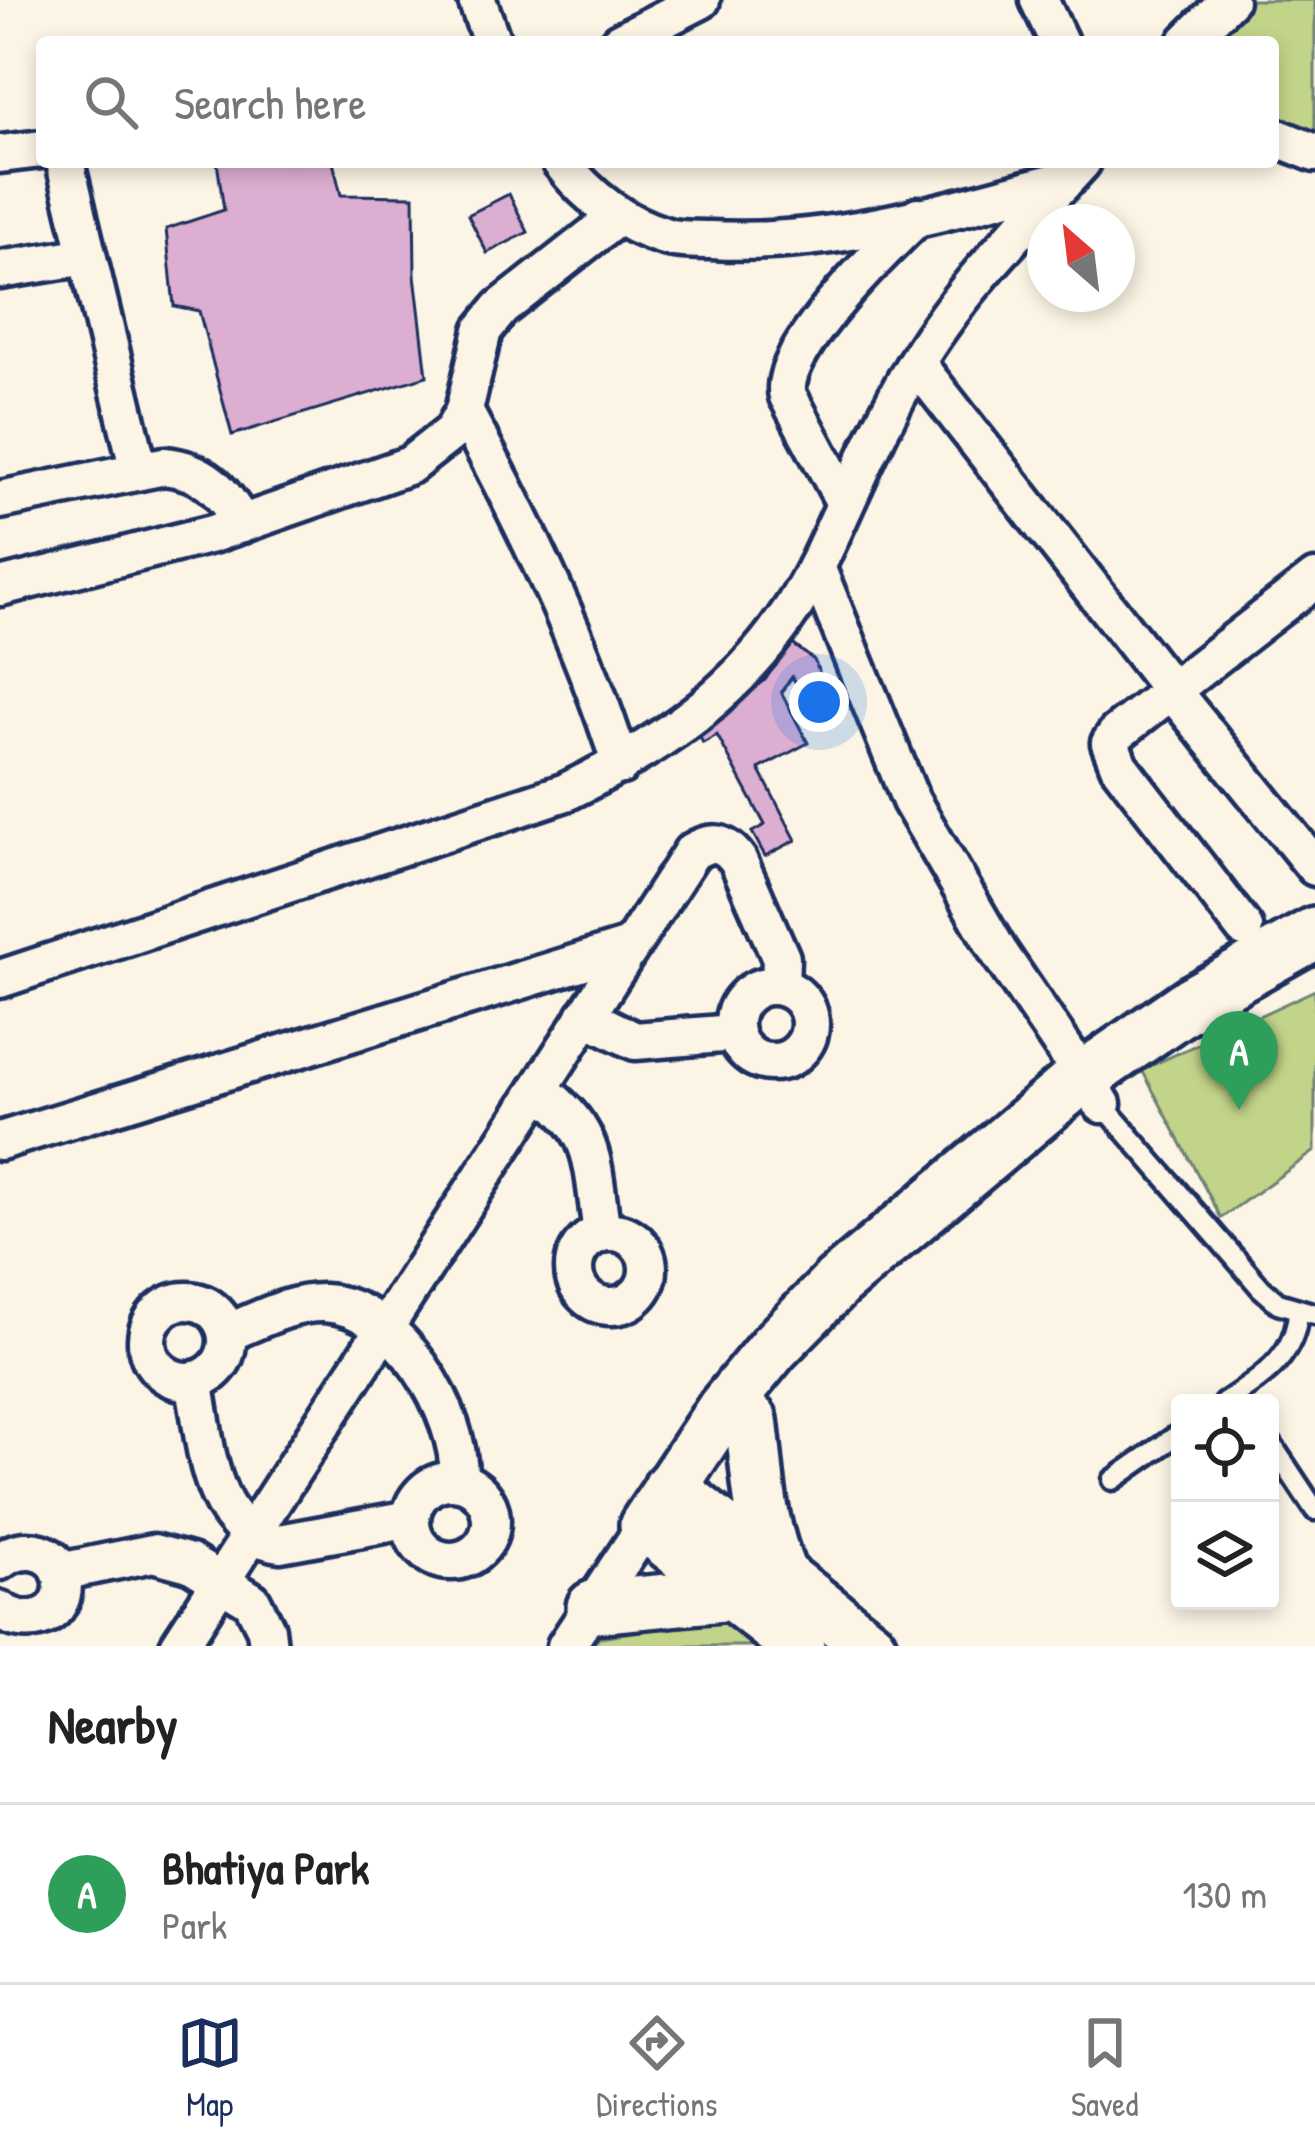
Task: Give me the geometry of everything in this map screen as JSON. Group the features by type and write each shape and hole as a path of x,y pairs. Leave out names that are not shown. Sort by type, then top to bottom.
{"main road":[{"path":"669,1515 795,1371 1092,1091 1192,1002 1315,932"},
{"path":"669,1515 723,1409 772,1348 837,1283 1092,1091 1138,1075 1315,968"},
{"path":"751,1420 757,1500 764,1535 781,1575"},
{"path":"669,1515 781,1575 870,1646"},
{"path":"669,1515 733,1594 798,1646"},
{"path":"589,1613 733,1594"}],"street":[{"path":"477,0 490,36"},
{"path":"631,36 701,0"},
{"path":"1040,0 1056,36"},
{"path":"1193,36 1229,0"},
{"path":"1279,138 1315,153"},
{"path":"0,154 36,150"},
{"path":"66,168 139,471"},
{"path":"566,168 616,217 668,238 743,242 817,237 918,216 1074,171"},
{"path":"0,979 566,792 621,765 682,725 725,692 773,638 816,567 876,431 954,303 1074,171"},
{"path":"845,502 788,396 786,380 837,299 918,216"},
{"path":"0,587 242,524 410,465 453,431 464,411 483,330 501,308 616,217"},
{"path":"0,270 88,256"},
{"path":"916,363 1315,867"},
{"path":"464,411 572,625 621,765"},
{"path":"0,500 164,466 199,474 222,490 242,524"},
{"path":"816,567 883,739 920,818 998,951 1092,1091"},
{"path":"1244,928 1112,756 1110,743 1315,579"},
{"path":"179,1646 629,947 692,852 706,843 718,843 737,860 781,958 780,986"},
{"path":"0,1141 629,947"},
{"path":"780,986 792,991 808,1009 810,1034 796,1054 785,1060 760,1061 748,1055 734,1034 737,1008 755,990 780,986"},
{"path":"585,1016 635,1041 734,1034"},
{"path":"539,1089 566,1110 585,1136 602,1232"},
{"path":"192,1300 214,1311 227,1333 227,1346 216,1369 194,1380 180,1381 156,1367 147,1341 155,1316 166,1306 192,1300"},
{"path":"227,1333 291,1307 320,1303 366,1315 412,1355 454,1446 459,1481"},
{"path":"194,1380 217,1491 231,1518 250,1534 267,1541 293,1542 411,1519"},
{"path":"459,1481 472,1486 489,1507 489,1534 474,1554 449,1561 417,1543 411,1519 421,1494 431,1485 459,1481"},
{"path":"589,1613 669,1515"},
{"path":"0,1561 10,1552 34,1550 54,1562 63,1584 39,1633 0,1610"},
{"path":"60,1572 153,1553 190,1563 252,1601 266,1629 268,1646"}],"lane":[{"path":"1092,1091 1261,1288 1278,1303 1306,1313 1287,1354 1243,1394"},
{"path":"1113,1480 1171,1439"},
{"path":"1279,1456 1315,1510"}],"green space":[{"path":"1246,0 1315,0 1315,147 1279,131 1279,36 1207,36"},
{"path":"1315,990 1315,1151 1221,1218 1142,1070"},
{"path":"725,1619 760,1646 593,1646 599,1637"}],"building":[{"path":"218,168 334,168 341,195 414,196 415,275 427,376 232,435 199,311 174,306 166,229 224,210"},
{"path":"509,194 528,232 487,253 468,215"},
{"path":"790,642 814,660 825,686 804,696 792,677 781,692 808,743 759,769 796,840 765,856 752,832 765,825 717,735 703,743 691,721 765,680"}],"place":[{"name":"Bhatiya Park","path":"1239,1110"}]}
